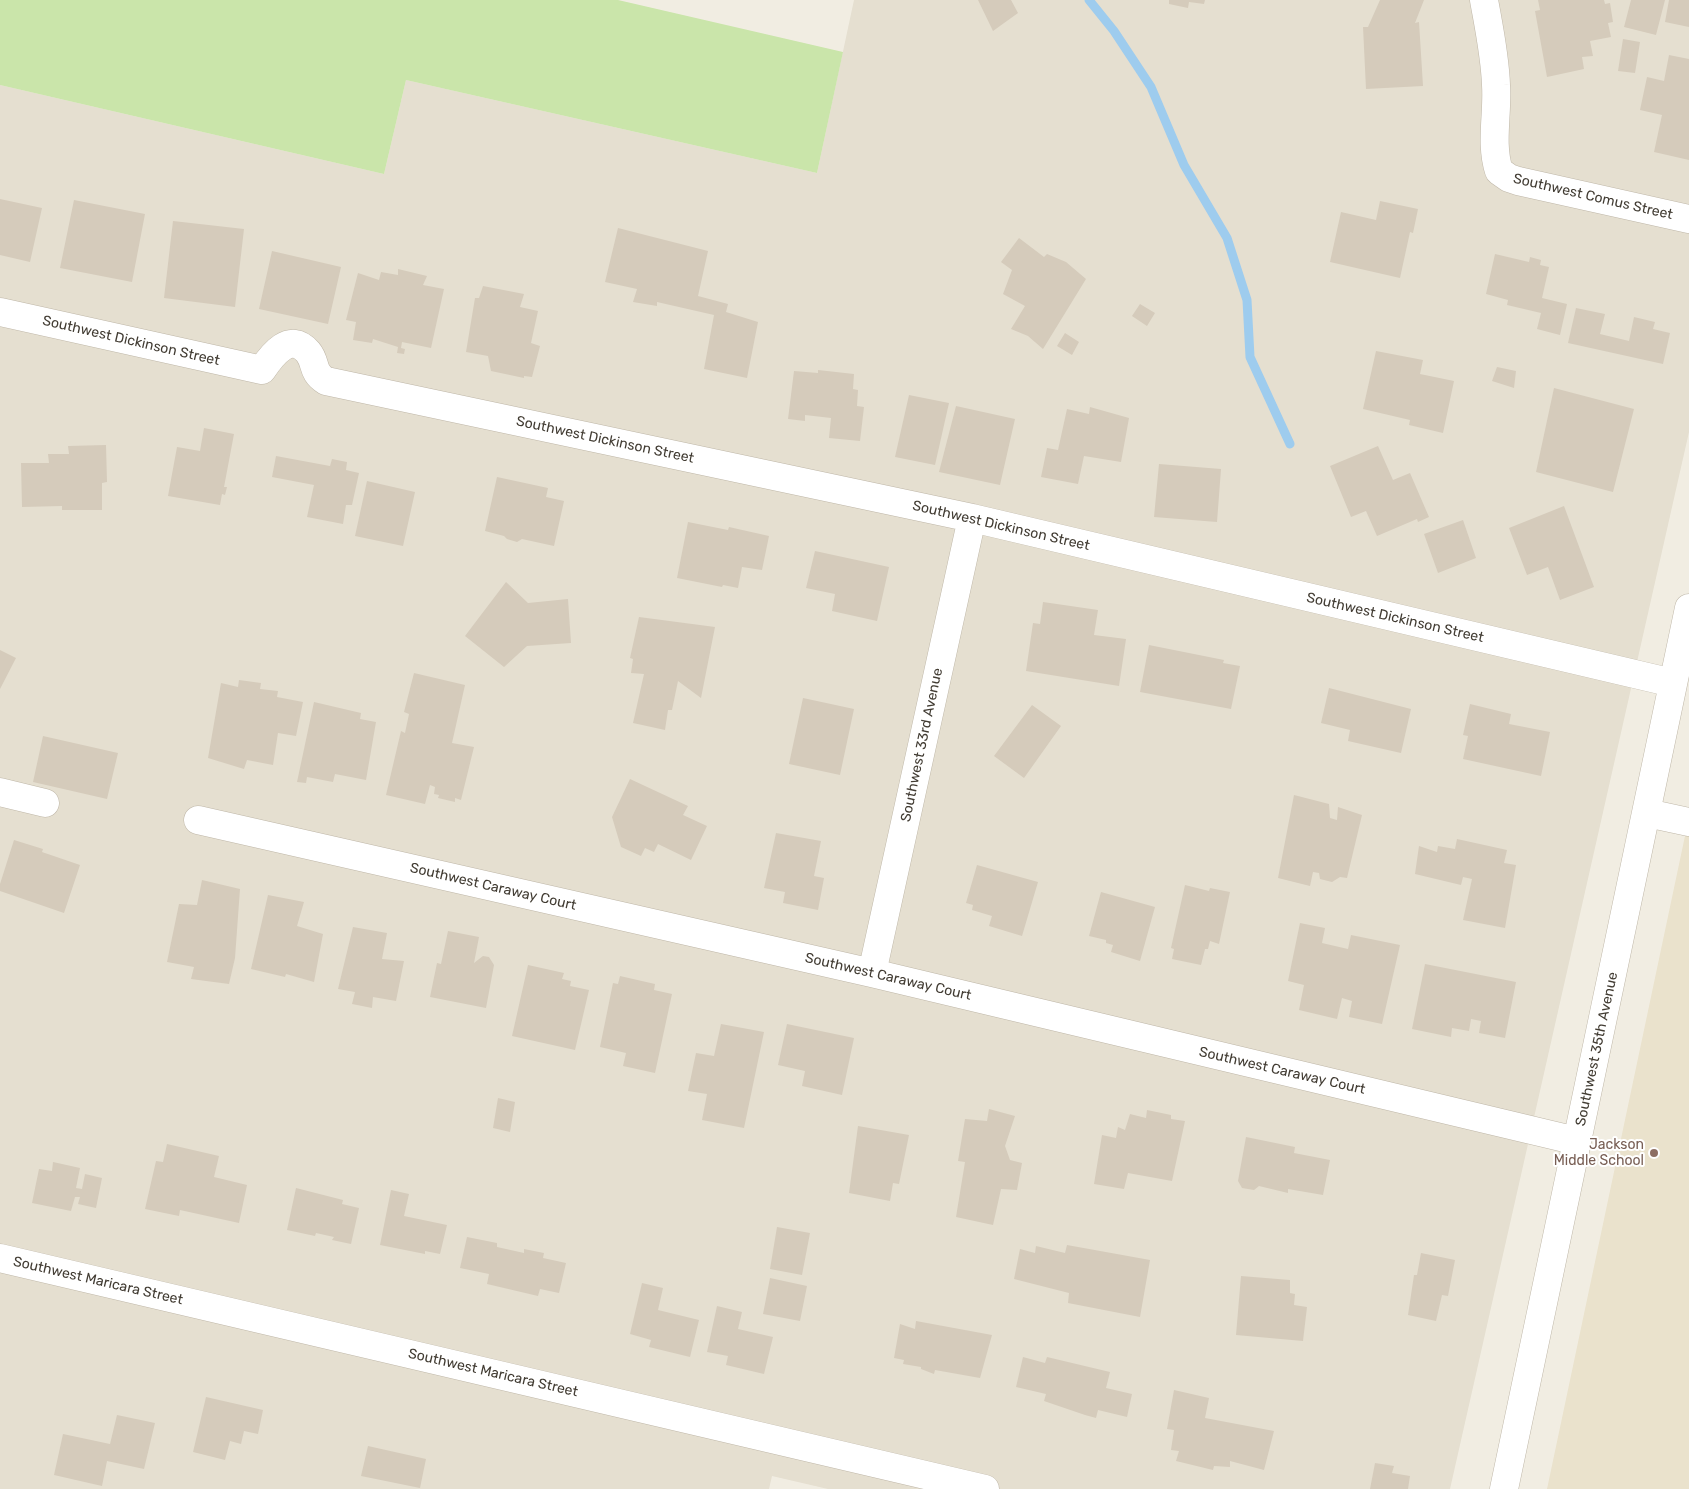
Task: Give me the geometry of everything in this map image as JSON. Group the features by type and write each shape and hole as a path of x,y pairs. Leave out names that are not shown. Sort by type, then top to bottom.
{"street":[{"name":"Southwest Comus Street","path":"1484,0 1492,41 1496,86 1496,155 1499,171 1509,178 1518,181 1689,219"},
{"name":"Southwest Dickinson Street","path":"0,312 262,370 273,353 286,344 299,344 309,353 317,376 326,381 972,518 1673,684"},
{"name":"Southwest 33rd Avenue","path":"872,972 972,518"},
{"name":"Southwest 35th Avenue","path":"1504,1489 1689,608"},
{"path":"0,792 45,803"},
{"path":"1647,813 1689,822"},
{"name":"Southwest Caraway Court","path":"198,820 872,972 1577,1141"},
{"name":"Southwest Maricara Street","path":"0,1258 985,1489"}],"shaded area":[{"path":"854,0 1689,0 1689,432 1450,1489 828,1489 772,1476 769,1489 0,1489 0,85 384,174 406,80 817,173"},
{"name":"Jackson Middle School","path":"1689,817 1689,1489 1547,1489"}],"green space":[{"path":"0,0 618,0 843,52 817,173 406,80 384,174 0,85"}],"building":[{"path":"978,0 1011,0 1018,13 993,31"},
{"path":"1169,0 1205,0 1204,4 1189,2 1188,8 1169,4"},
{"path":"1380,0 1424,0 1415,23 1419,22 1423,86 1366,89 1363,27 1368,27"},
{"path":"1538,0 1604,0 1605,4 1610,3 1613,22 1608,23 1611,37 1590,41 1593,56 1582,57 1584,69 1547,77 1535,11 1540,10"},
{"path":"1631,0 1665,0 1656,35 1624,27"},
{"path":"1669,0 1689,0 1689,27 1665,22"},
{"path":"1623,39 1640,42 1635,73 1618,71"},
{"path":"1669,55 1689,59 1689,160 1654,152 1662,115 1640,110 1647,77 1664,81"},
{"path":"0,199 42,208 30,262 0,255"},
{"path":"74,200 145,214 132,282 60,268"},
{"path":"1380,201 1418,209 1413,233 1410,232 1400,278 1330,262 1341,212 1376,220"},
{"path":"173,221 244,229 235,307 164,298"},
{"path":"618,228 708,251 698,296 728,304 726,312 758,322 747,378 704,369 714,315 657,302 657,306 633,302 637,289 605,282"},
{"path":"1019,238 1044,257 1047,254 1066,262 1086,279 1043,349 1028,336 1011,329 1025,306 1003,294 1012,270 1001,262"},
{"path":"272,251 341,267 328,324 259,309"},
{"path":"1495,254 1529,262 1530,257 1541,260 1540,265 1549,267 1542,298 1567,304 1560,335 1537,329 1541,313 1507,305 1508,300 1486,294"},
{"path":"398,269 427,276 423,285 444,289 431,348 402,342 401,348 405,349 404,354 397,353 398,347 373,339 372,343 353,340 356,322 346,320 358,273 379,280 381,272 398,275"},
{"path":"483,286 524,294 520,307 538,311 531,343 540,346 532,377 524,376 524,378 491,371 488,356 466,352 475,298 479,298"},
{"path":"1140,304 1155,313 1147,326 1132,316"},
{"path":"1576,308 1605,314 1600,334 1629,341 1634,317 1655,322 1653,329 1670,333 1663,364 1568,343"},
{"path":"1065,333 1079,342 1072,355 1057,346"},
{"path":"1376,351 1423,360 1420,374 1454,381 1443,433 1409,425 1410,420 1363,409"},
{"path":"1497,367 1516,371 1514,388 1492,381"},
{"path":"818,370 854,374 853,389 858,390 857,406 864,407 860,441 829,438 831,418 805,415 805,421 788,419 794,371 818,373"},
{"path":"1554,388 1634,409 1613,492 1536,472"},
{"path":"909,395 949,403 935,465 895,457"},
{"path":"956,406 1015,419 1000,485 939,472"},
{"path":"1090,407 1129,418 1121,462 1084,456 1078,484 1041,477 1047,448 1058,450 1067,409 1089,414"},
{"path":"204,428 234,434 224,487 227,487 225,495 222,494 220,505 168,496 177,447 200,451"},
{"path":"106,445 107,482 102,483 102,510 62,510 62,506 22,507 21,463 49,463 48,454 69,454 68,446"},
{"path":"1378,446 1393,480 1410,473 1429,517 1418,522 1417,519 1377,536 1366,511 1351,517 1330,466"},
{"path":"276,456 330,466 332,459 347,462 346,470 359,473 352,505 346,505 343,524 307,517 314,485 272,477"},
{"path":"1159,464 1221,469 1217,522 1154,517"},
{"path":"497,477 548,488 546,497 564,501 554,546 522,539 517,542 485,531"},
{"path":"367,481 415,492 403,546 355,536"},
{"path":"1564,506 1594,587 1560,600 1548,567 1527,575 1509,528"},
{"path":"1463,520 1476,558 1438,573 1424,534"},
{"path":"688,522 728,530 729,527 769,536 762,570 742,567 738,588 723,585 722,587 677,578"},
{"path":"815,551 889,567 877,621 832,611 835,594 806,588"},
{"path":"506,582 528,603 568,599 571,643 527,646 504,667 465,636"},
{"path":"1043,602 1098,610 1094,635 1126,639 1119,686 1026,671 1033,623 1040,624"},
{"path":"639,617 715,627 701,698 678,681 672,710 668,710 665,730 633,723 644,674 631,673 633,659 630,658"},
{"path":"1149,645 1224,660 1223,663 1240,666 1231,709 1140,692"},
{"path":"0,650 16,658 0,689"},
{"path":"414,673 465,685 452,743 474,747 461,800 455,798 455,802 438,798 439,795 434,794 435,787 430,785 425,804 386,795 401,731 405,733 409,714 404,712"},
{"path":"239,680 261,683 260,689 278,691 277,697 303,702 296,736 278,733 273,765 247,760 244,769 208,758 221,683 238,687"},
{"path":"1329,688 1411,709 1401,753 1348,741 1350,730 1321,723"},
{"path":"803,698 854,709 840,775 789,764"},
{"path":"314,702 361,713 360,719 376,722 366,780 335,774 333,782 307,777 306,783 297,782"},
{"path":"1470,704 1511,714 1509,724 1550,732 1541,776 1463,759 1468,736 1463,735"},
{"path":"1032,705 1061,726 1024,778 994,756"},
{"path":"43,736 118,753 107,799 33,782"},
{"path":"630,779 688,806 683,815 707,826 691,860 658,844 654,852 645,848 641,856 621,847 612,817"},
{"path":"1294,795 1329,804 1330,818 1337,820 1338,807 1362,815 1347,878 1340,877 1332,882 1320,879 1319,873 1313,872 1310,886 1278,878"},
{"path":"776,833 821,841 814,876 824,878 818,910 783,903 785,892 764,888"},
{"path":"1457,839 1507,850 1504,863 1516,865 1505,928 1463,920 1472,879 1463,877 1461,885 1415,874 1419,846 1437,852 1438,846 1455,849"},
{"path":"14,840 43,849 42,852 80,865 64,913 0,891 0,884"},
{"path":"977,865 1038,882 1022,936 989,926 992,916 972,910 973,905 966,903"},
{"path":"202,880 240,889 235,958 229,984 191,979 194,967 167,962 179,904 197,905"},
{"path":"1185,885 1209,891 1210,888 1230,892 1219,944 1210,941 1208,949 1205,949 1201,965 1172,959 1174,949 1171,948"},
{"path":"1101,892 1155,907 1140,961 1111,952 1113,945 1106,943 1106,940 1089,936"},
{"path":"268,895 304,902 297,926 323,934 314,982 286,974 285,977 251,969"},
{"path":"1300,923 1325,928 1322,943 1348,949 1351,935 1400,945 1382,1024 1349,1017 1352,1001 1342,998 1337,1019 1299,1010 1304,985 1288,981"},
{"path":"353,927 387,933 382,959 404,961 396,1001 373,997 372,1008 352,1004 355,992 338,989"},
{"path":"448,931 479,937 474,963 483,956 489,957 494,965 486,1008 430,997 437,963 441,964"},
{"path":"1425,964 1516,982 1505,1038 1479,1033 1481,1021 1471,1019 1469,1031 1452,1028 1451,1037 1412,1029"},
{"path":"528,965 564,973 562,979 571,981 570,986 589,990 575,1050 512,1036"},
{"path":"620,976 655,984 654,990 672,994 655,1073 623,1066 626,1053 600,1047 613,983 618,984"},
{"path":"721,1024 764,1032 744,1128 702,1120 707,1094 688,1091 696,1053 714,1056"},
{"path":"787,1024 854,1038 842,1095 802,1086 805,1071 778,1065"},
{"path":"498,1098 515,1102 510,1132 493,1128"},
{"path":"989,1109 1015,1116 1005,1146 1010,1160 1022,1163 1017,1190 1001,1189 993,1225 956,1217 965,1162 958,1161 965,1119 987,1121"},
{"path":"1147,1110 1171,1115 1171,1119 1185,1121 1172,1181 1128,1173 1124,1189 1094,1184 1102,1135 1116,1138 1118,1127 1125,1130 1130,1114 1146,1118"},
{"path":"858,1126 909,1135 899,1184 893,1183 890,1201 849,1193"},
{"path":"1246,1137 1295,1147 1294,1153 1330,1160 1323,1195 1288,1189 1288,1193 1259,1186 1254,1190 1242,1188 1238,1181"},
{"path":"167,1144 219,1156 214,1177 247,1185 239,1223 180,1210 179,1216 145,1209 156,1161 163,1162"},
{"path":"53,1162 80,1168 76,1188 82,1189 85,1174 102,1178 96,1208 78,1204 80,1197 75,1197 71,1211 32,1203 39,1169 52,1171"},
{"path":"296,1188 343,1200 342,1204 359,1208 351,1244 332,1240 334,1237 316,1233 315,1236 287,1230"},
{"path":"391,1190 409,1194 404,1216 447,1225 440,1254 425,1251 425,1254 380,1245"},
{"path":"777,1227 810,1233 802,1275 770,1269"},
{"path":"467,1237 497,1243 497,1247 524,1253 524,1249 544,1253 543,1258 566,1263 559,1293 540,1289 538,1296 487,1284 489,1274 460,1268"},
{"path":"1067,1245 1150,1260 1140,1317 1068,1303 1069,1293 1014,1279 1020,1249 1035,1253 1036,1246 1065,1253"},
{"path":"1421,1253 1455,1260 1448,1296 1442,1295 1436,1321 1408,1315 1414,1275 1417,1275"},
{"path":"1241,1276 1290,1280 1290,1293 1295,1294 1294,1305 1307,1307 1303,1341 1236,1335"},
{"path":"770,1278 807,1286 800,1321 763,1314"},
{"path":"642,1283 663,1288 658,1310 699,1320 690,1357 649,1347 651,1340 630,1334"},
{"path":"717,1306 742,1312 738,1329 773,1337 764,1374 726,1365 728,1356 707,1352"},
{"path":"916,1321 992,1335 980,1378 935,1370 934,1374 921,1369 921,1367 903,1364 904,1360 894,1358 900,1324 915,1329"},
{"path":"1023,1357 1045,1363 1047,1357 1110,1372 1106,1388 1132,1394 1127,1417 1098,1410 1096,1418 1044,1401 1046,1394 1016,1387"},
{"path":"1174,1390 1209,1398 1205,1418 1274,1431 1264,1470 1230,1461 1230,1467 1214,1466 1213,1470 1176,1461 1179,1451 1171,1450 1174,1430 1167,1429"},
{"path":"206,1397 263,1410 258,1434 244,1431 241,1444 230,1441 225,1460 193,1452"},
{"path":"117,1415 155,1423 144,1469 107,1461 102,1486 54,1475 63,1434 110,1444"},
{"path":"368,1446 426,1459 420,1488 361,1476"},
{"path":"1375,1463 1394,1466 1392,1473 1410,1476 1408,1489 1370,1489"}],"waterway":[{"path":"1089,0 1114,31 1151,87 1184,165 1227,238 1247,300 1250,357 1290,444"}],"place":[{"name":"Jackson Middle School","path":"1654,1153"}]}
